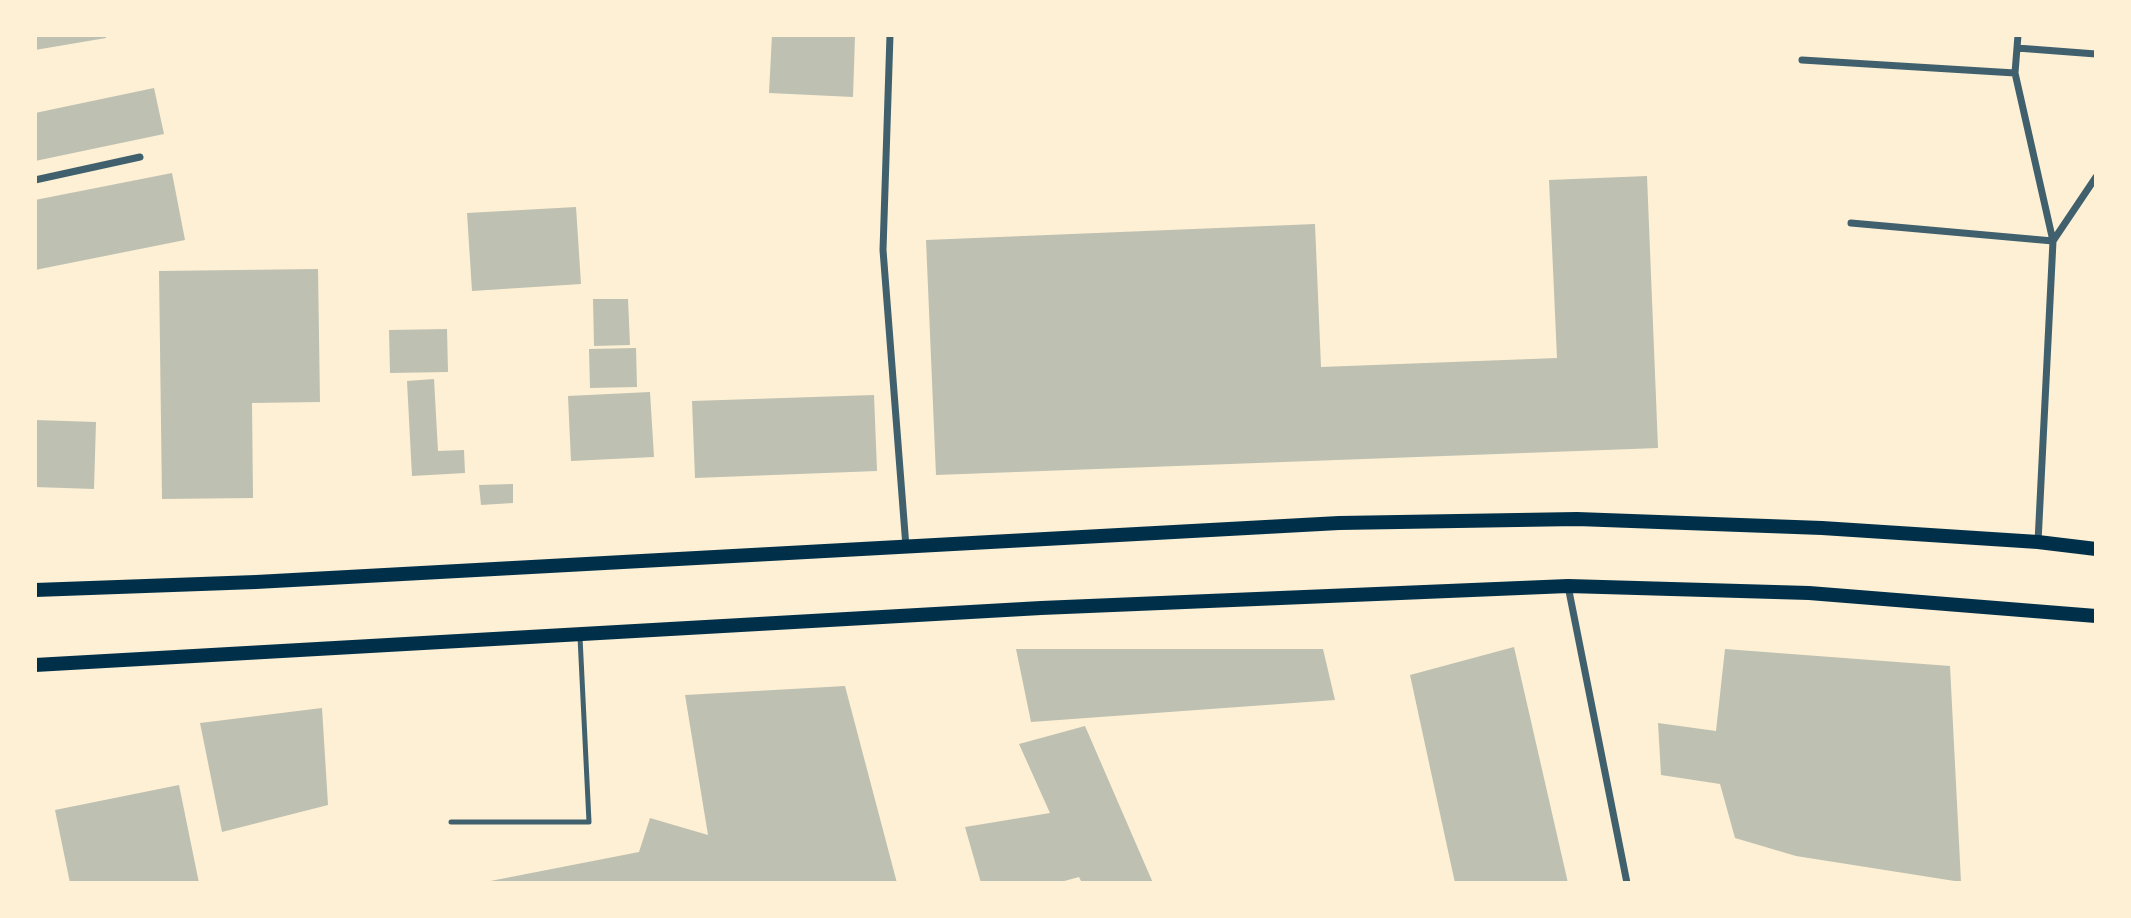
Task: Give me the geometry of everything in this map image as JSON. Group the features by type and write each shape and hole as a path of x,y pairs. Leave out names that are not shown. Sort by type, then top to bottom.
{"main road":[{"path":"35,590 257,582 1339,523 1577,519 1822,528 2038,542 2096,549"},
{"path":"35,665 1041,608 1568,586 1809,593 2096,616"}],"street":[{"path":"890,35 883,250 906,547"},
{"path":"2018,35 2015,73 2053,241 2038,542"},
{"path":"2017,48 2096,54"},
{"path":"1802,60 2015,73"},
{"path":"35,180 140,157"},
{"path":"2053,241 2096,177"},
{"path":"1851,223 2053,241"},
{"path":"1568,586 1627,883"}],"lane":[{"path":"451,822 589,822 580,634"}],"building":[{"path":"35,35 106,35 106,38 35,50"},
{"path":"772,35 855,36 853,97 769,93"},
{"path":"154,88 164,134 35,161 35,113"},
{"path":"172,173 185,240 35,270 35,200"},
{"path":"1647,176 1658,448 936,475 926,240 1315,224 1321,367 1557,358 1549,180"},
{"path":"576,207 581,284 472,291 467,213"},
{"path":"318,269 320,402 252,403 253,498 162,499 159,271"},
{"path":"593,299 628,299 630,345 594,346"},
{"path":"447,329 448,372 390,373 389,330"},
{"path":"636,348 637,387 590,388 589,349"},
{"path":"434,379 438,451 464,450 465,473 412,476 407,381"},
{"path":"650,392 654,457 571,461 568,396"},
{"path":"874,395 877,471 695,478 692,401"},
{"path":"35,420 96,422 94,489 35,487"},
{"path":"513,484 513,503 481,505 479,485"},
{"path":"1514,647 1568,883 1455,883 1410,675"},
{"path":"1016,649 1323,649 1335,700 1031,722"},
{"path":"1725,649 1950,666 1961,882 1796,856 1735,838 1720,784 1661,775 1658,723 1716,731"},
{"path":"845,686 897,883 480,883 639,852 650,818 708,835 685,695"},
{"path":"322,708 328,805 222,832 200,723"},
{"path":"1085,726 1153,883 1082,883 1079,877 1057,883 981,883 965,827 1050,813 1019,744"},
{"path":"179,785 199,883 70,883 55,810"}]}
